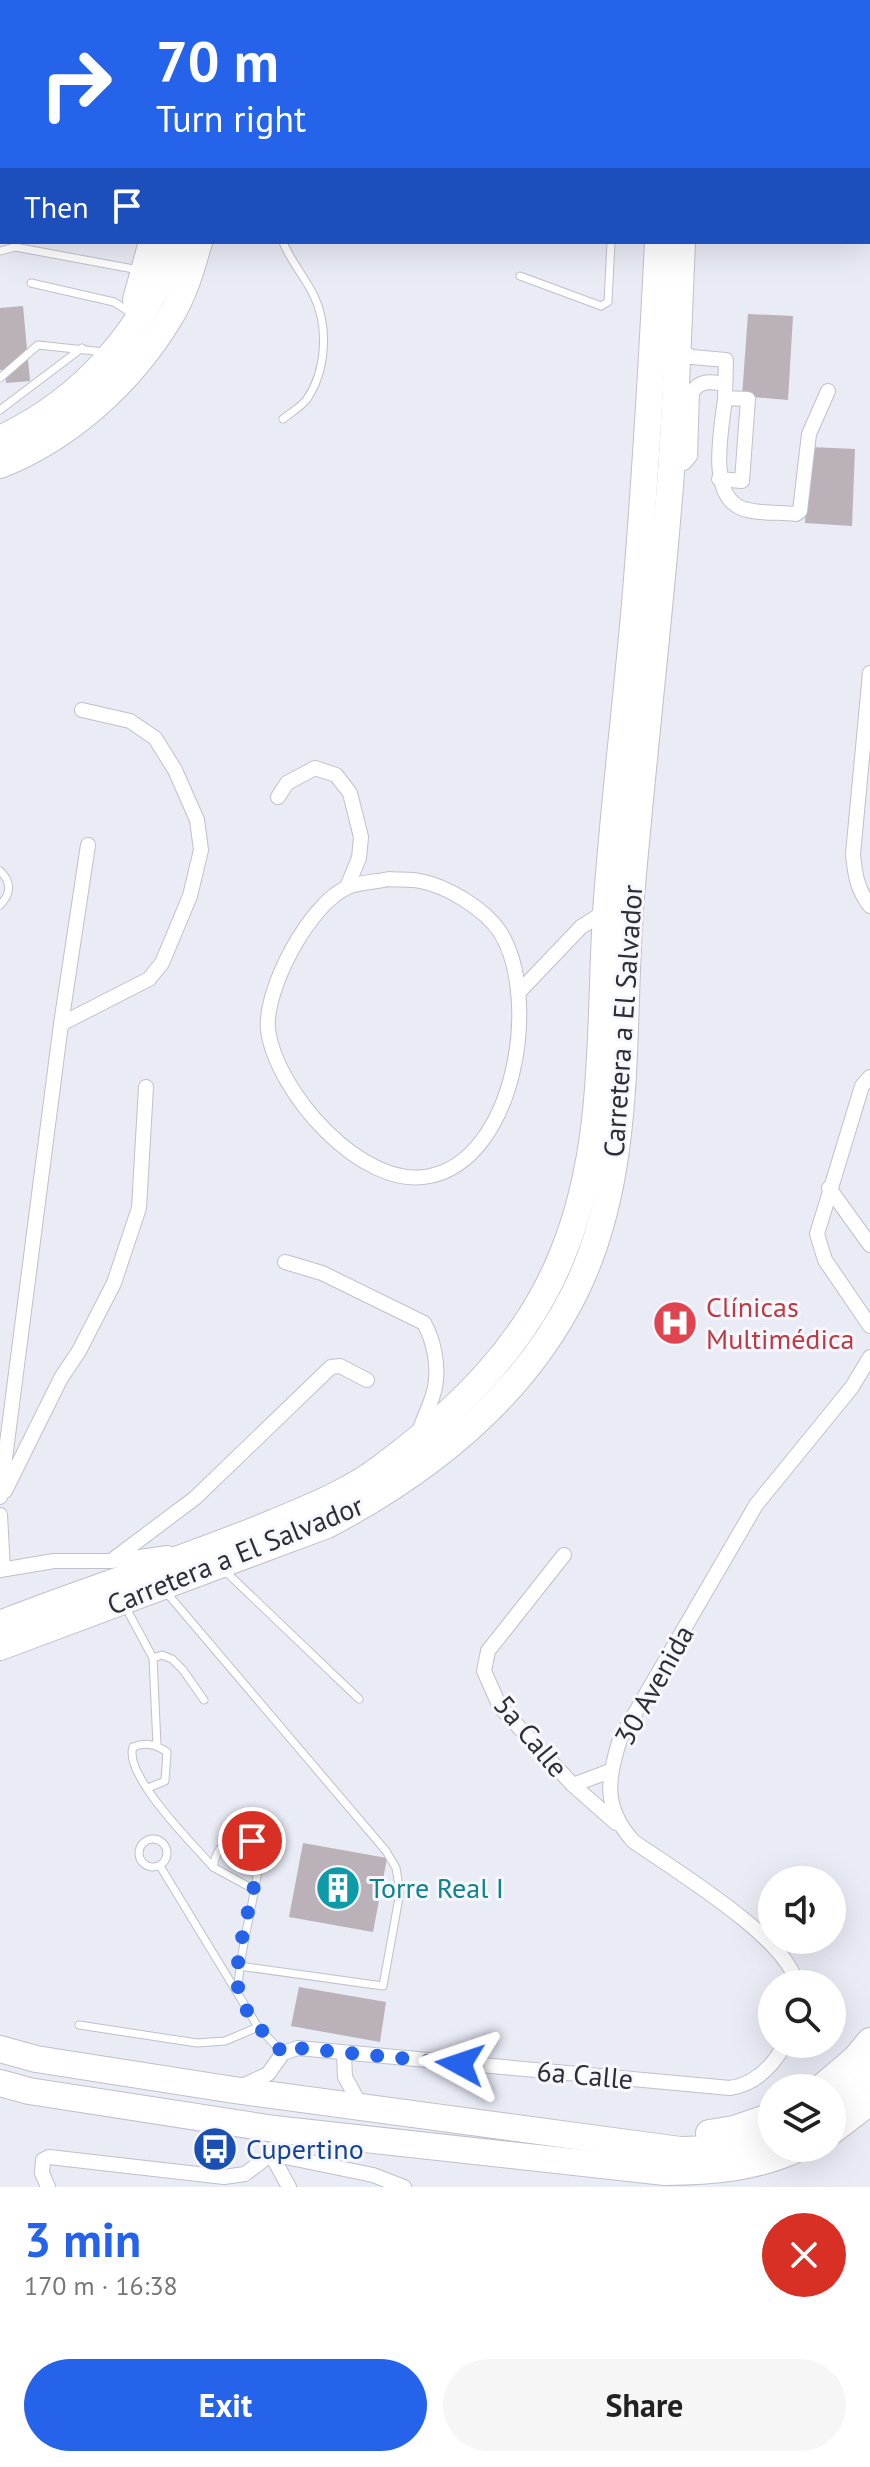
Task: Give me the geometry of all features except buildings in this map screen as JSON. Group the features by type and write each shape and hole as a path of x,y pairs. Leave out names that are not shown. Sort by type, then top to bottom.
{"highway":[{"path":"116,350 131,313 152,244"},
{"path":"0,439 57,406 82,386 116,350 151,300 176,244"},
{"path":"0,465 62,432 104,400 171,316 198,244"},
{"name":"Carretera a El Salvador","path":"0,1647 162,1585 377,1471 418,1440 440,1407 516,1341 551,1283 578,1213 597,1109 606,911 642,517 658,244"},
{"name":"Carretera a El Salvador","path":"0,1624 216,1556 327,1525 376,1499 479,1421 537,1355 580,1280 595,1243 617,1134 631,896 672,463 686,387 676,349 682,244"},
{"path":"837,2074 870,2041"},
{"path":"0,2049 36,2059 234,2090 680,2150 715,2149 758,2140"},
{"path":"846,2093 870,2072"},
{"path":"0,2083 272,2142 665,2172 708,2172 761,2162"},
{"path":"846,2120 870,2102"},
{"path":"565,2135 695,2135 734,2129 758,2121"}],"street":[{"path":"676,349 692,357 726,360 719,479 728,498 741,509 796,514 800,511 809,434 828,391"},
{"path":"686,387 705,382 748,399 742,481 719,479"},
{"path":"870,673 853,854 855,878 860,893 870,906"},
{"path":"61,1024 149,979 162,963 190,896 201,850 197,820 175,770 155,738 130,721 82,710"},
{"path":"278,797 287,783 315,768 336,775 350,793 361,837 359,858 347,887"},
{"path":"0,1499 61,1024 88,845"},
{"path":"389,879 420,881 450,892 498,929 509,949 518,993 518,1044 499,1118 464,1160 448,1170 427,1177 404,1175 359,1159 300,1104 276,1057 268,1029 278,976 296,940 328,902 347,887 389,879"},
{"path":"518,993 581,927 606,911"},
{"path":"870,1077 862,1086 817,1234 820,1249 870,1326"},
{"path":"0,1499 61,1378 114,1283 139,1208 146,1087"},
{"path":"829,1188 870,1245"},
{"path":"285,1262 322,1273 424,1323 433,1339 440,1407"},
{"name":"30 Avenida","path":"619,1826 609,1789 610,1771 620,1739 756,1505 852,1387 870,1357"},
{"path":"111,1561 195,1498 331,1367 340,1366 367,1380"},
{"path":"0,1515 2,1569 54,1561 216,1556"},
{"name":"5a Calle","path":"564,1555 488,1651 484,1671 500,1707 573,1785 619,1826"},
{"path":"573,1785 610,1771"},
{"path":"619,1826 633,1841 768,1938 792,1970"},
{"name":"6a Calle","path":"283,2053 298,2048 730,2088 754,2079 775,2058"},
{"path":"234,2090 268,2074 283,2053"},
{"path":"344,2054 345,2077 362,2108"},
{"path":"48,2187 41,2164 49,2157 224,2177 245,2174 272,2142"},
{"path":"272,2142 289,2187"},
{"path":"272,2142 404,2187"}],"lane":[{"path":"283,419 306,401 321,370 323,333 315,297 290,260 284,244"},
{"path":"520,276 601,306 608,302 611,244"},
{"path":"0,251 15,247 145,271"},
{"path":"31,283 114,302 131,313"},
{"path":"0,378 38,345 116,350"},
{"path":"0,410 82,348"},
{"path":"0,871 9,886 8,896 0,905"},
{"path":"216,1556 359,1699"},
{"path":"162,1585 186,1618 386,1851 396,1868 400,1892 383,1986 239,1966"},
{"path":"122,1601 153,1658 157,1745"},
{"path":"153,1658 162,1655 172,1659 204,1700"},
{"path":"148,1788 165,1781 167,1752 157,1745 142,1743 133,1747 132,1763 148,1788 157,1802 213,1867 253,1889"},
{"path":"150,1839 162,1841 168,1849 167,1858 160,1866 151,1867 140,1858 140,1849 150,1839"},
{"path":"213,1867 220,1846 229,1839 252,1841 260,1851 239,1966 238,1989"},
{"path":"160,1866 238,1989 258,2027 283,2053"},
{"path":"79,2025 197,2043 225,2041 258,2027"}],"place":[{"name":"Clínicas Multimédica","path":"675,1323"},
{"name":"Torre Real I","path":"338,1888"},
{"name":"Cupertino","path":"215,2149"}],"route":[{"path":"252,1841 260,1851 259,1871 239,1966 238,1989 258,2027 283,2053 298,2048 460,2064"}]}
